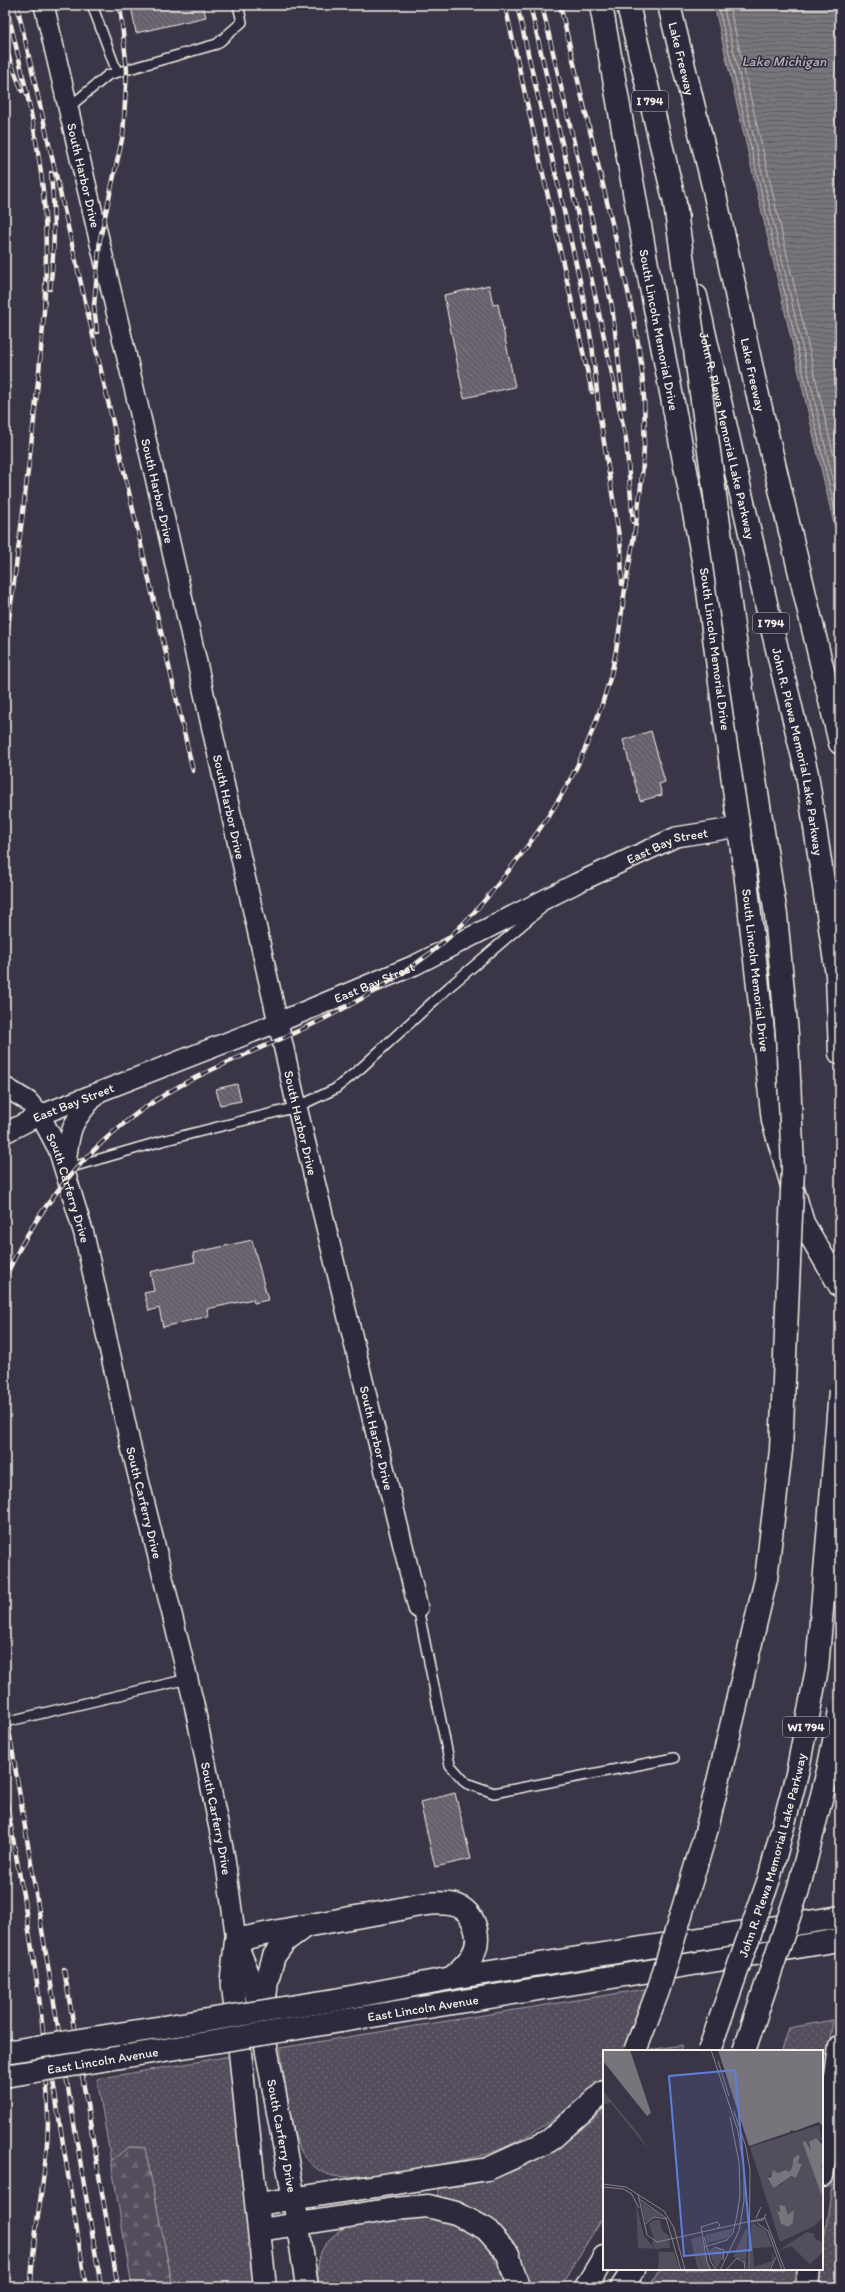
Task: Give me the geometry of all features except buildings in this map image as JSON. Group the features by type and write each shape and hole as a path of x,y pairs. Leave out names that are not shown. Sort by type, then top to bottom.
{"main road":[{"name":"South Lincoln Memorial Drive","path":"601,5 652,290 706,576 739,827 772,1121 804,1223 840,1286"},
{"name":"I 794","path":"628,5 674,197"},
{"name":"Lake Freeway","path":"670,5 714,190 755,382 840,743"},
{"name":"John R. Plewa Memorial Lake Parkway","path":"674,197 764,596 807,774 836,975 840,1053"},
{"path":"635,2050 658,1991 706,1832 766,1579 781,1450 793,1168 787,1034 776,915 748,735 674,197"},
{"name":"John R. Plewa Memorial Lake Parkway","path":"709,2050 769,1879 797,1774 817,1669 840,1391"},
{"name":"WI 794","path":"744,2050 799,1887 828,1772 840,1711"},
{"path":"236,1940 306,1925 417,1906 450,1904 465,1910 474,1921 478,1937 473,1956 452,1978"},
{"name":"East Lincoln Avenue","path":"5,2052 335,2000 452,1978 840,1917"},
{"path":"262,2025 266,1980 274,1956 285,1941 306,1925"},
{"name":"South Carferry Drive","path":"236,1940 232,1977 266,2287"},
{"name":"East Lincoln Avenue","path":"5,2076 840,1940"},
{"name":"South Carferry Drive","path":"262,2025 294,2198 307,2287"},
{"path":"823,2169 840,2047"},
{"path":"258,2204 488,2169 549,2141 603,2093"},
{"path":"260,2230 394,2209 428,2206 456,2213 486,2229 508,2254 518,2287"},
{"path":"586,2287 603,2259"},
{"path":"622,2287 633,2270"},
{"path":"807,2287 809,2270"}],"street":[{"name":"South Harbor Drive","path":"44,5 69,107 279,1022 297,1107 418,1608"},
{"name":"East Bay Street","path":"5,1133 40,1115 279,1022 415,965 566,888 676,837 739,827"},
{"name":"South Carferry Drive","path":"5,1087 28,1100 40,1115 58,1149 84,1234 130,1443 188,1679 225,1858 236,1940 251,1977 262,2025"},
{"path":"65,1170 71,1128 82,1111 98,1092"}],"lane":[{"path":"92,5 117,72"},
{"path":"69,107 108,75 217,44 242,22 238,5"},
{"path":"65,1170 162,1141 297,1107 335,1089 361,1068 449,987 566,888"},
{"path":"418,1608 450,1765 466,1783 494,1793 674,1758"},
{"path":"5,1722 188,1679"}],"green space":[{"path":"651,1988 624,2050 603,2050 603,2079 578,2100 542,2127 505,2147 488,2154 432,2166 382,2174 341,2177 325,2174 319,2170 307,2160 300,2149 296,2137 286,2089 280,2048"},
{"path":"833,2020 823,2085 823,2050 782,2050 789,2028"},
{"path":"682,2045 680,2050 649,2050"},
{"path":"231,2056 253,2287 173,2287 145,2148 128,2147 111,2161 97,2079"},
{"path":"603,2110 603,2217 560,2287 526,2287 504,2240 491,2220 477,2210 436,2198 440,2188 480,2182 502,2176 518,2169 564,2143"},
{"path":"840,2130 840,2287 818,2287 820,2270 823,2270 823,2248"},
{"path":"128,2147 145,2148 173,2287 132,2287 111,2161"},
{"path":"425,2216 455,2225 477,2238 494,2257 505,2287 319,2287 318,2264 324,2247 335,2235 350,2227 367,2222"},
{"path":"659,2270 796,2270 793,2287 650,2287"}],"water":[{"name":"Lake Michigan","path":"714,5 840,5 840,550"}],"railway":[{"path":"5,648 35,411 41,354 46,267 45,210 39,159 27,92 6,5"},
{"path":"17,5 193,771"},
{"path":"97,332 94,306 100,239 123,135 127,70 120,5"},
{"path":"505,5 592,392"},
{"path":"517,5 580,281 592,344 599,411 621,549 622,584"},
{"path":"530,5 565,156 626,439 633,522"},
{"path":"542,5 612,306 624,407"},
{"path":"5,1278 37,1219 57,1192 78,1166 127,1121 154,1101 183,1084 347,1007 388,983 414,965 449,937 469,918 505,876 530,843 559,799 583,754 602,705 616,653 641,488 645,421 640,354 628,290 560,5"},
{"path":"5,47 22,91"},
{"path":"50,289 54,231 51,173"},
{"path":"5,1706 101,2287"},
{"path":"5,1792 33,1954 39,1995 47,2077 47,2139 34,2245 31,2287"},
{"path":"64,1969 118,2287"},
{"path":"49,2056 86,2287"}]}
